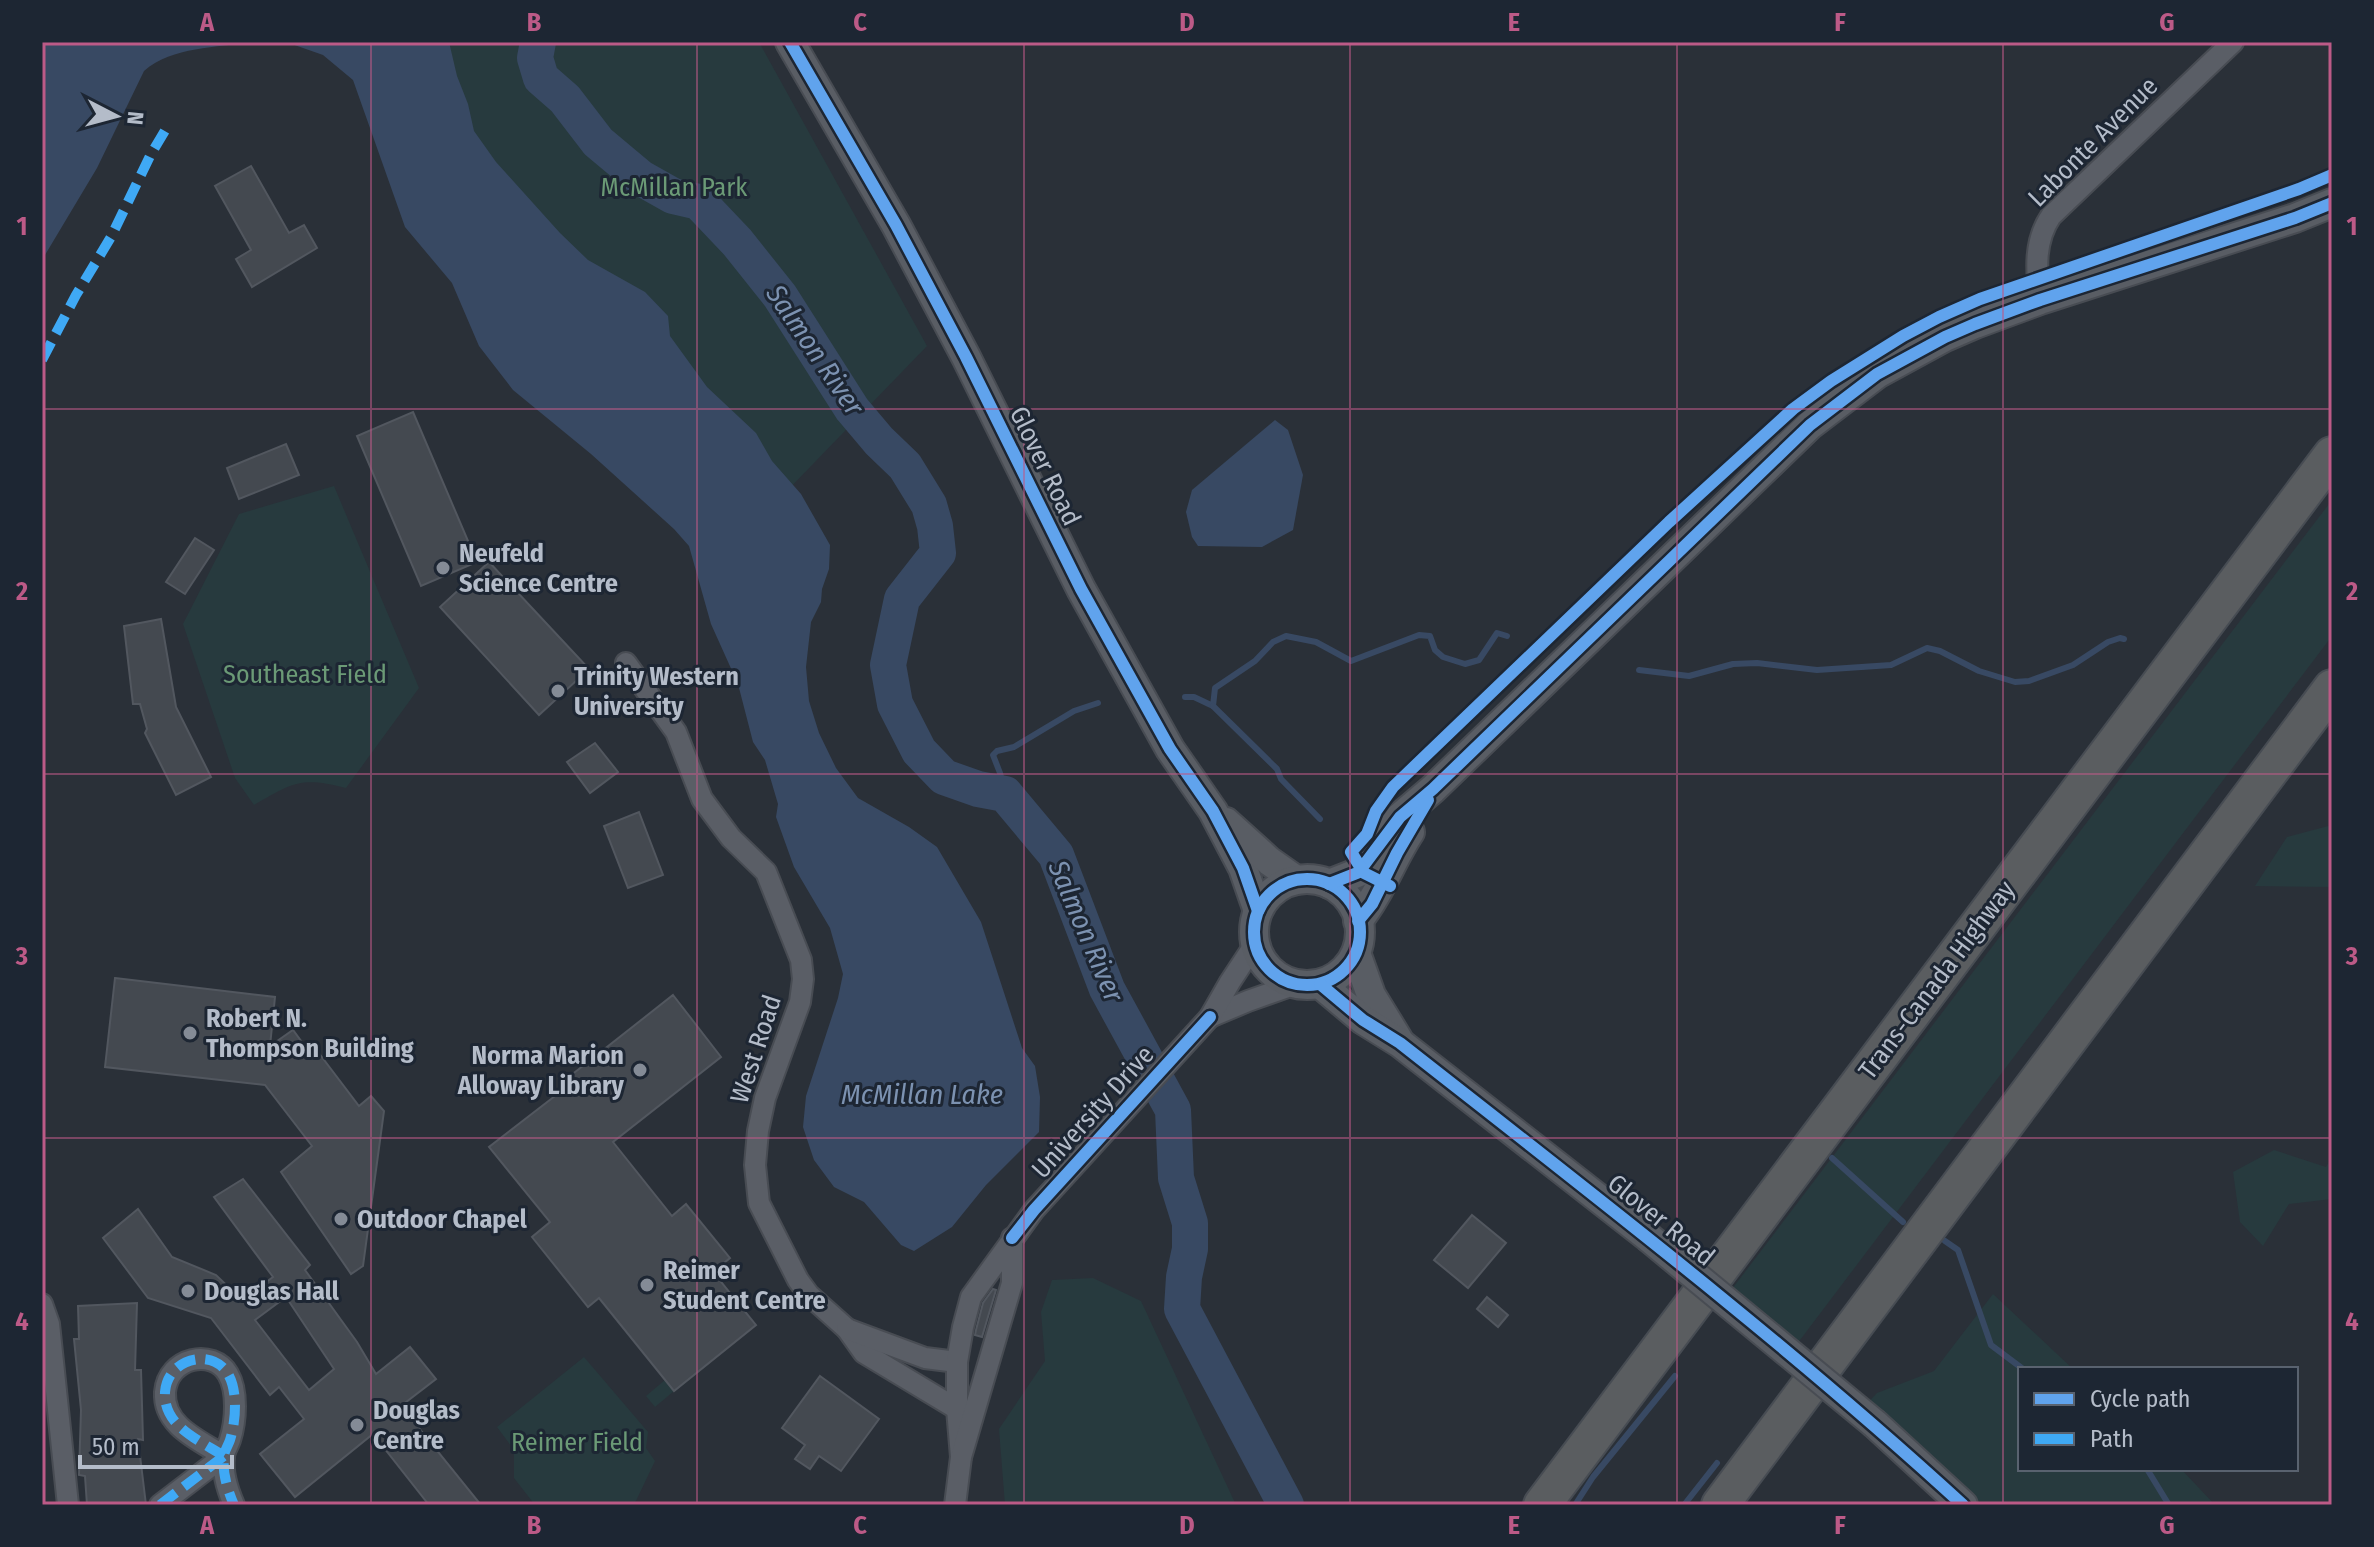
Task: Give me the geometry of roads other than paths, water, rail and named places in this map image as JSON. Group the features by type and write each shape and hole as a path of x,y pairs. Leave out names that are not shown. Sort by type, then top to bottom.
{"highway":[{"name":"Trans-Canada Highway","path":"1542,1505 2332,455"},
{"path":"1720,1505 2332,688"}],"main road":[{"name":"Glover Road","path":"790,42 896,225 966,357 1081,589 1170,749 1213,811 1243,868 1258,911"},
{"path":"1329,884 1357,873 1400,817 1433,789 1775,457 1830,408 1877,374 1965,328 2332,203"},
{"path":"1358,921 1372,904 1433,789"},
{"name":"Glover Road","path":"1213,811 1269,861 1296,880"},
{"path":"1296,880 1329,884 1353,906 1358,921 1356,953 1335,977 1308,984 1282,979 1260,958 1255,944 1258,911 1274,891 1296,880"},
{"name":"Glover Road","path":"1356,953 1371,995 1400,1043"},
{"name":"Glover Road","path":"1308,984 1400,1043 1648,1237 1875,1424 1963,1505"}],"street":[{"name":"Labonte Avenue","path":"2040,300 2037,247 2041,229 2233,42"},
{"name":"West Road","path":"626,663 676,732 702,799 731,838 766,872 801,960 803,979 800,1002 765,1098 758,1131 755,1165 759,1203 798,1280 809,1295 847,1329 864,1353 957,1409"},
{"name":"University Drive","path":"961,1457 957,1362 971,1297 1034,1210 1207,1020 1255,944"},
{"name":"University Drive","path":"1207,1020 1244,1002 1308,984"},
{"name":"University Drive","path":"955,1505 961,1457 1012,1283 1012,1238"},
{"path":"42,1304 49,1324 68,1505"},
{"name":"West Road","path":"847,1329 925,1358 957,1362"},
{"path":"224,1456 184,1431 167,1409 165,1389 168,1379 171,1371 184,1362 212,1362 228,1374 234,1397 234,1413 224,1456 225,1477 234,1505"},
{"path":"160,1505 224,1456"}],"water":[{"path":"42,42 253,42 181,52 144,71 97,168 42,260"},
{"name":"McMillan Lake","path":"286,42 449,42 474,131 496,162 588,260 645,292 668,316 670,336 707,387 756,433 772,461 801,494 830,545 829,569 821,602 811,622 806,667 809,701 819,733 836,768 858,798 937,847 981,922 1022,1048 1035,1066 1040,1097 1039,1132 986,1185 952,1227 914,1251 901,1245 864,1202 834,1187 814,1160 803,1127 806,1096 843,974 830,928 794,867 776,817 778,804 765,760 753,742 738,684 711,624 689,546 591,454 513,390 479,346 452,283 405,227 353,80 323,55"},
{"path":"1275,420 1288,430 1303,475 1293,530 1262,547 1198,546 1192,537 1186,512 1192,490"}],"waterway":[{"name":"Salmon River","path":"538,42 535,58 541,78 565,99 598,142 641,178 673,196 699,202 737,242 780,296 852,409 905,466 929,505 938,553 902,599 888,665 895,704 919,751 944,777 978,789 1005,794 1056,855 1107,989 1173,1110 1176,1178 1190,1223 1190,1249 1182,1309 1286,1505"},
{"path":"1185,697 1194,697 1213,706 1215,688 1255,661 1273,642 1286,636 1316,642 1351,661 1419,635 1430,636 1435,650 1443,657 1465,664 1479,660 1497,633 1507,636"},
{"path":"1639,670 1689,676 1733,664 1757,663 1817,670 1891,665 1927,648 1940,651 1979,671 2015,682 2029,681 2073,665 2108,642 2124,639"},
{"path":"1005,794 993,755 997,751 1014,747 1074,711 1098,703"},
{"path":"1213,706 1277,769 1281,779 1320,819"},
{"path":"1832,1158 1903,1222"},
{"path":"1945,1241 1958,1250 1991,1345 2020,1367"},
{"path":"1575,1505 1593,1477 1675,1376"},
{"path":"1684,1505 1717,1463"},
{"path":"2148,1471 2169,1505"}],"place":[{"name":"Neufeld Science Centre","path":"443,568"},
{"name":"Trinity Western University","path":"558,691"},
{"name":"Robert N. Thompson Building","path":"190,1033"},
{"name":"Norma Marion Alloway Library","path":"640,1070"},
{"name":"Outdoor Chapel","path":"341,1219"},
{"name":"Reimer Student Centre","path":"647,1285"},
{"name":"Douglas Hall","path":"188,1291"},
{"name":"Douglas Centre","path":"357,1425"}],"park label":[{"name":"McMillan Park","path":"674,187"},
{"name":"Southeast Field","path":"305,674"},
{"name":"Reimer Field","path":"577,1442"}]}
